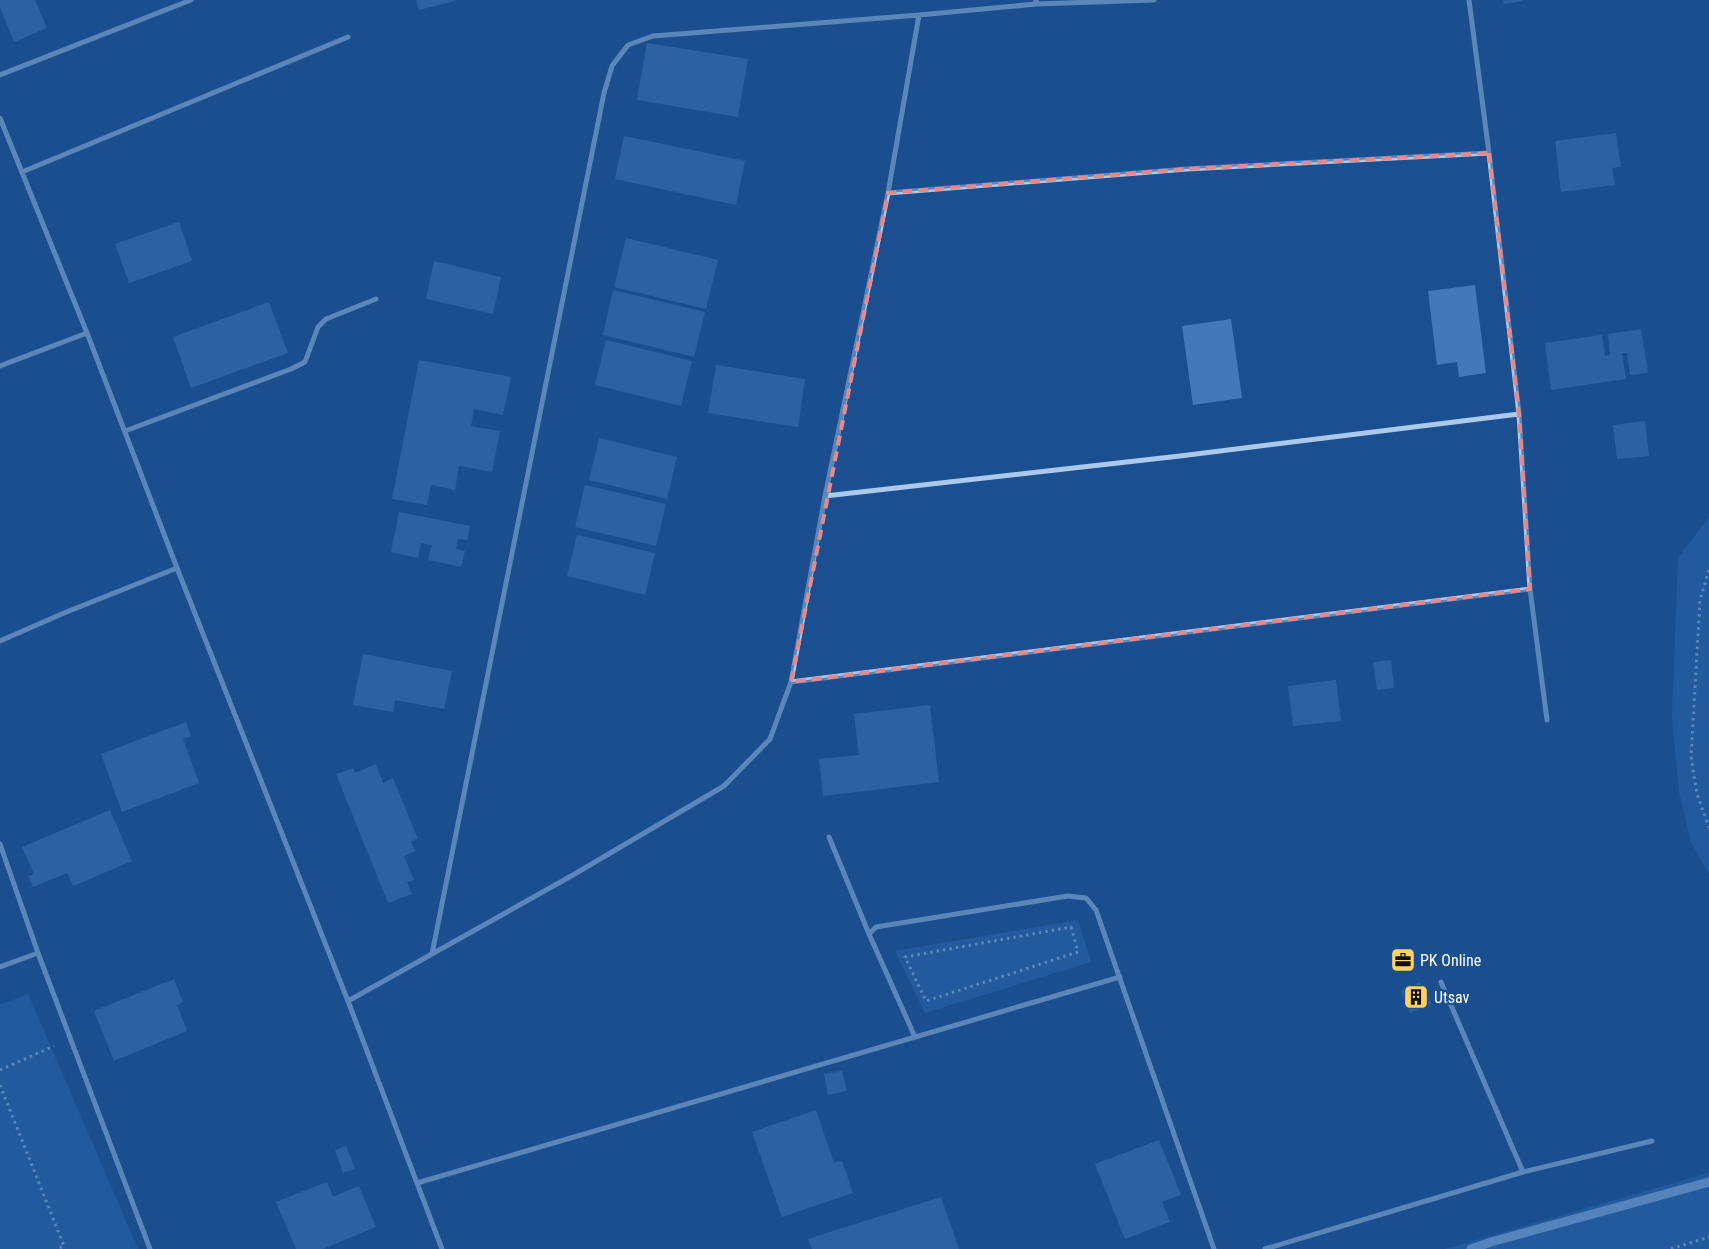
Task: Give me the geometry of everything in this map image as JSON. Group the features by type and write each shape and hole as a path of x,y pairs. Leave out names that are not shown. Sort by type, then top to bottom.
{"street":[{"path":"0,76 191,0"},
{"path":"432,954 602,103 612,66 628,46 653,36 919,15 1036,2 1154,0"},
{"path":"1469,0 1489,153 1519,414 1530,589 1546,720"},
{"path":"348,1001 574,876 724,786 770,739 791,682 825,496 888,193 919,15"},
{"path":"22,172 348,37"},
{"path":"0,118 87,333 177,568 348,1001 442,1249"},
{"path":"888,193 1187,169 1489,153"},
{"path":"125,431 291,369 305,362 318,327 326,319 376,300"},
{"path":"0,366 87,333"},
{"path":"825,496 1180,456 1519,414"},
{"path":"0,641 177,568"},
{"path":"791,682 1530,589"},
{"path":"829,837 869,934 915,1037"},
{"path":"0,844 38,953 150,1249"},
{"path":"869,934 876,927 1068,896 1086,898 1096,910 1214,1249"},
{"path":"0,967 38,953"},
{"path":"417,1183 1120,977"},
{"path":"1441,982 1523,1172"},
{"path":"1265,1249 1523,1172 1652,1141"}],"path":[{"path":"1709,570 1700,600 1691,757 1697,794 1709,828"},
{"path":"1071,928 1078,952 926,1001 905,957 1071,928"},
{"path":"0,1070 70,1038"},
{"path":"0,1085 64,1246 57,1249"},
{"path":"1671,1249 1709,1237"}],"highlighted area":[{"path":"1489,153 1519,414 1530,589 791,682 888,193 1187,169"}],"shaded area":[{"path":"1709,517 1709,874 1691,842 1679,792 1672,719 1678,558"},
{"path":"1078,920 1091,962 925,1013 895,951"},
{"path":"28,994 138,1249 0,1249 0,1005"},
{"path":"1709,1173 1709,1249 1445,1249"}],"building":[{"path":"0,0 35,0 47,28 14,42 0,7"},
{"path":"416,0 455,0 455,1 419,10"},
{"path":"1503,0 1522,0 1522,1 1504,4"},
{"path":"647,43 748,59 738,117 637,100"},
{"path":"1616,133 1621,167 1612,168 1615,185 1561,192 1555,141"},
{"path":"624,136 745,161 736,205 615,179"},
{"path":"179,222 192,261 129,283 115,244"},
{"path":"626,238 718,260 706,309 614,287"},
{"path":"434,261 501,277 493,314 426,299"},
{"path":"1475,285 1486,373 1459,377 1457,362 1437,365 1428,291"},
{"path":"613,290 705,312 694,357 603,335"},
{"path":"269,302 288,353 191,388 173,337"},
{"path":"1231,319 1242,398 1193,405 1182,326"},
{"path":"1641,329 1648,373 1630,375 1627,353 1622,353 1626,379 1551,390 1545,343 1602,335 1605,356 1610,355 1608,334"},
{"path":"606,340 692,361 681,406 595,385"},
{"path":"419,360 511,377 503,415 474,409 471,426 500,431 492,472 459,466 455,490 431,485 427,505 392,499"},
{"path":"716,365 805,379 798,427 708,413"},
{"path":"1645,421 1649,456 1617,459 1613,425"},
{"path":"599,438 677,457 667,499 589,480"},
{"path":"585,485 666,504 656,546 575,527"},
{"path":"399,512 470,526 467,540 458,539 456,549 465,551 461,567 428,560 432,545 421,543 418,558 391,552"},
{"path":"577,535 655,553 645,595 567,576"},
{"path":"363,654 452,671 444,709 395,700 393,712 353,705"},
{"path":"1391,660 1394,688 1377,690 1373,662"},
{"path":"1336,680 1341,721 1293,726 1288,686"},
{"path":"930,705 939,782 823,796 819,759 859,755 854,714"},
{"path":"186,722 191,736 183,739 199,783 122,812 101,754"},
{"path":"376,764 383,783 393,778 418,839 411,841 415,851 404,856 414,880 407,882 412,894 388,903 336,774 353,768 355,773"},
{"path":"110,810 132,861 73,886 67,873 33,887 28,876 34,874 22,847"},
{"path":"174,979 183,1002 177,1005 187,1031 114,1061 94,1011"},
{"name":"Utsav","path":"1420,982 1431,1004 1410,1013 1401,991"},
{"path":"842,1071 847,1091 828,1095 824,1074"},
{"path":"816,1110 834,1163 842,1161 853,1193 782,1217 752,1132"},
{"path":"1159,1140 1181,1195 1162,1202 1170,1222 1125,1239 1095,1164"},
{"path":"346,1146 355,1169 343,1173 335,1150"},
{"path":"327,1182 333,1197 359,1186 376,1227 323,1249 296,1249 276,1202"},
{"path":"941,1197 959,1249 812,1249 808,1239"}],"waterway":[{"path":"1471,1249 1709,1182"}],"place":[{"name":"PK Online","path":"1403,960"},
{"name":"Utsav","path":"1416,997"}]}
